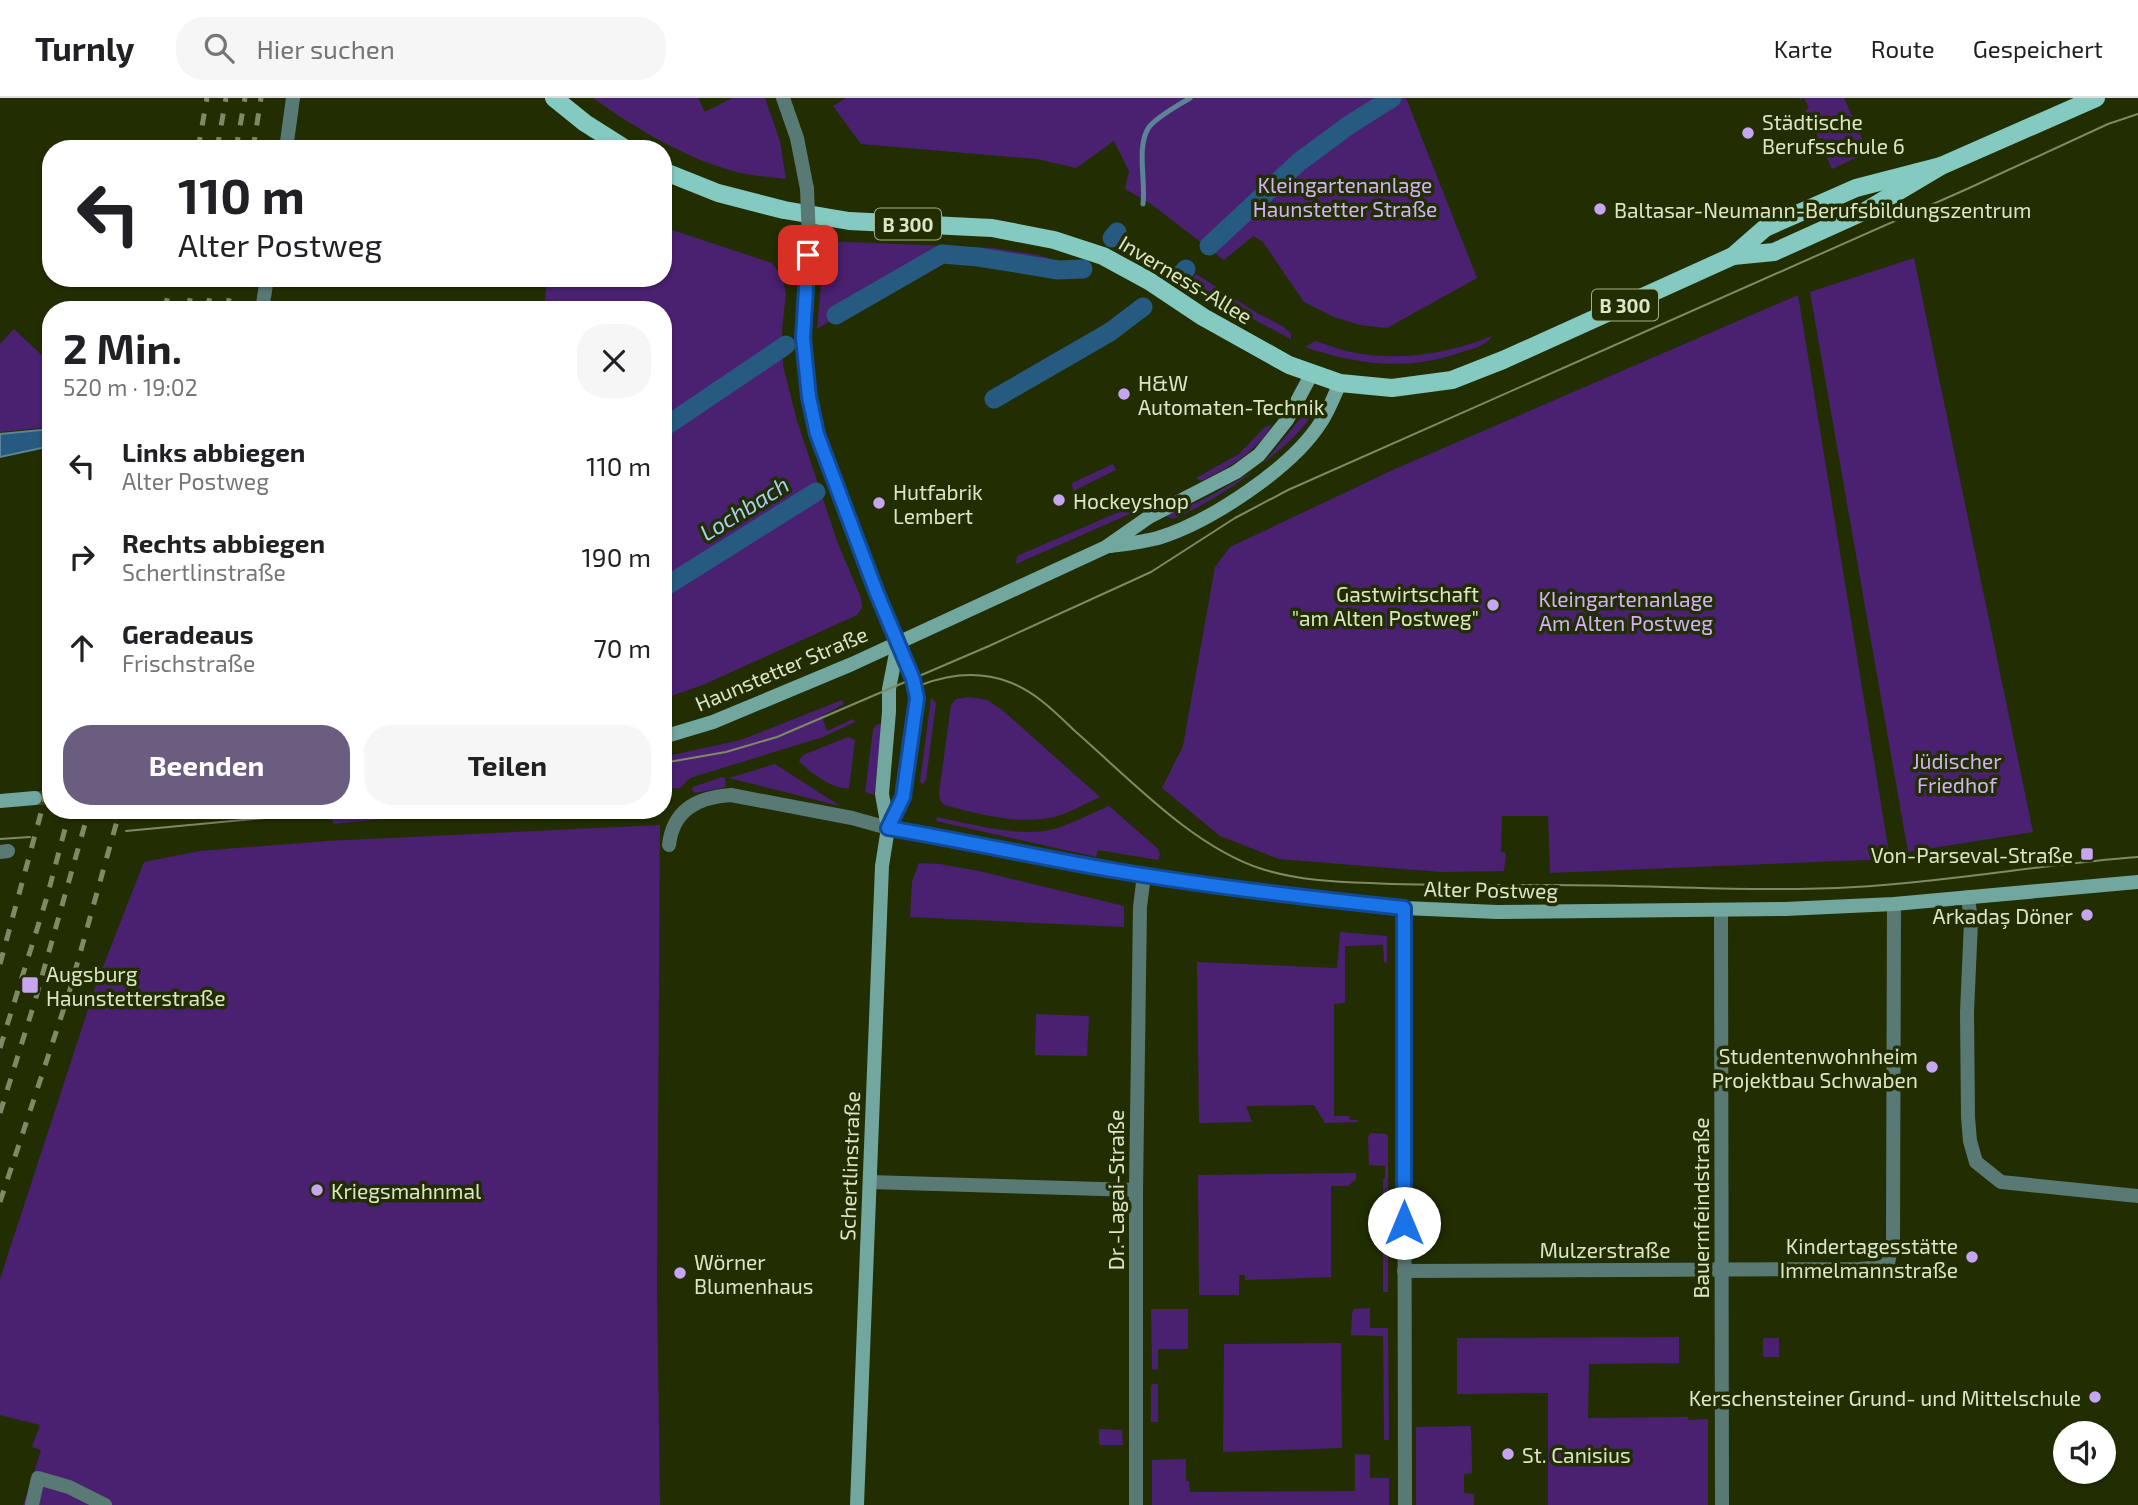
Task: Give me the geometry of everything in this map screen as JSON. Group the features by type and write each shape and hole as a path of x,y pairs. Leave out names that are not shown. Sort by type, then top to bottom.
{"main road":[{"path":"554,98 612,140"},
{"name":"B 300","path":"1733,256 1774,252 1867,210 1941,166 2096,98"},
{"name":"B 300","path":"1311,375 1340,383 1392,388 1452,380 1503,360 1733,256 1765,228 1856,188 1941,166"},
{"name":"Inverness-Allee","path":"672,175 718,193 784,211 849,221 992,228 1054,240 1103,256 1149,281 1203,317 1265,353 1311,375"}],"street":[{"path":"287,140 293,98"},
{"path":"783,98 797,138 807,189 809,239 803,338 807,383 817,434 898,643"},
{"name":"Haunstetter Straße","path":"672,734 713,722 898,643 1106,547 1149,517 1229,476 1259,455 1287,420 1311,375"},
{"name":"Haunstetter Straße","path":"1106,547 1158,538 1199,520 1244,494 1287,460 1307,439 1321,422 1340,383"},
{"name":"Schertlinstraße","path":"888,828 882,794 890,712 889,689 898,643"},
{"name":"Schertlinstraße","path":"858,1505 882,866 888,828 903,797 917,698 913,679 898,643"},
{"name":"Alter Postweg","path":"669,845 674,821 694,805 712,796 731,795 852,818 888,828 1144,875 1299,897 1404,908 1497,912 1721,911 1895,904 2138,882"},
{"path":"0,801 35,799"},
{"name":"Dr.-Lagai-Straße","path":"1136,1505 1136,1190 1140,907 1144,875"},
{"path":"1968,897 1971,922 1967,1012 1968,1117 1970,1141 1976,1162 2001,1182 2138,1195"},
{"name":"Mulzerstraße","path":"1404,1271 1874,1269 1888,1263 1893,1240 1895,904"},
{"path":"1404,908 1405,1505"},
{"name":"Bauernfeindstraße","path":"1721,911 1722,1505"},
{"path":"870,1182 1136,1190"},
{"path":"32,1505 38,1478 69,1487 105,1505"}],"green space":[{"path":"593,98 698,98 705,112 732,98 765,98 780,141 786,179 737,172 717,166 672,147 672,140 660,140"},
{"name":"Kleingartenanlage Haunstetter Straße","path":"846,98 1373,98 1377,105 1388,98 1406,98 1477,278 1387,328 1360,325 1334,317 1304,302 1263,242 1253,236 1224,260 1151,204 1125,189 1129,171 1114,141 1076,168 1037,159 861,144 833,106"},
{"path":"1804,98 1844,98 1868,152 1832,169 1824,151 1828,149 1823,138 1819,139 1805,111 1809,108"},
{"path":"672,230 772,263 782,276 786,294 782,329 783,366 797,421 837,541 861,598 862,608 857,615 705,684 672,696 672,301 545,301 546,287 672,287"},
{"path":"825,241 993,248 1038,255 1083,269 1058,270 942,254 817,329"},
{"name":"Jüdischer Friedhof","path":"1914,258 2033,832 1908,852 1810,292"},
{"path":"1196,274 1284,327 1291,334 1291,339 1240,312 1189,280"},
{"name":"Kleingartenanlage Am Alten Postweg","path":"1798,295 1890,859 1550,873 1548,816 1502,816 1501,852 1506,853 1504,871 1441,872 1279,859 1220,836 1162,788 1183,746 1215,567 1230,547 1395,469"},
{"path":"14,329 42,355 42,428 0,432 0,344"},
{"path":"1492,336 1481,345 1459,353 1439,359 1401,364 1363,362 1305,347 1315,341 1369,355 1405,356 1440,352"},
{"path":"1314,402 1316,405 1307,422 1286,445 1262,465"},
{"path":"1272,425 1266,435 1241,458 1201,481 1196,478 1239,454 1265,427"},
{"path":"1113,464 1116,470 1073,491 1072,483"},
{"path":"1254,471 1194,509 1173,519 1166,516 1208,497"},
{"path":"1135,505 1132,513 1016,564 1017,556"},
{"path":"969,697 987,700 1001,709 1100,797 1054,817 1026,820 944,805 939,793 951,705 956,699"},
{"path":"931,698 936,703 926,780 923,784 920,782"},
{"path":"842,700 844,704 822,716 827,731 853,719 855,722 823,737 690,778 680,788 672,788 672,755 741,740"},
{"path":"883,723 874,795 865,792 873,730 876,725"},
{"path":"848,737 855,740 849,788 830,784 799,761 803,755"},
{"path":"775,764 840,806 729,778"},
{"path":"725,778 726,787 695,793 692,790 693,787"},
{"path":"1109,806 1157,848 1160,854 1158,860 1098,850 1096,857 936,821 937,817 997,829 1044,831 1064,826"},
{"path":"332,819 382,819 333,824"},
{"path":"660,825 657,1288 660,1505 23,1505 41,1450 32,1447 40,1425 0,1415 0,1279 97,982 144,862 200,851 327,841"},
{"path":"919,863 979,871 1124,906 1124,927 910,917 912,882"},
{"path":"1340,932 1387,936 1387,963 1384,962 1383,945 1345,946 1345,1003 1334,1004 1334,1116 1349,1116 1350,1120 1358,1122 1325,1123 1314,1105 1246,1106 1252,1122 1199,1123 1197,962 1337,968"},
{"path":"1036,1014 1089,1016 1087,1056 1035,1055"},
{"path":"1371,1133 1388,1136 1388,1292 1383,1292 1385,1166 1369,1165 1368,1137"},
{"path":"1356,1173 1356,1179 1348,1186 1331,1186 1331,1277 1245,1280 1245,1275 1239,1275 1239,1295 1199,1295 1198,1175"},
{"path":"1370,1308 1370,1328 1388,1328 1389,1440 1384,1440 1383,1336 1351,1335 1354,1309"},
{"path":"1151,1309 1188,1309 1188,1349 1158,1349 1158,1370 1152,1369"},
{"path":"1679,1337 1679,1363 1589,1364 1588,1418 1708,1419 1708,1505 1548,1505 1548,1393 1457,1394 1457,1338"},
{"path":"1763,1338 1779,1338 1779,1357 1763,1357"},
{"path":"1341,1343 1342,1448 1223,1452 1224,1344"},
{"path":"1153,1384 1158,1384 1158,1422 1151,1422"},
{"path":"1471,1426 1472,1473 1464,1474 1464,1493 1474,1494 1474,1505 1416,1505 1416,1427"},
{"path":"1099,1429 1122,1430 1123,1445 1099,1445"},
{"path":"1355,1454 1370,1455 1370,1478 1389,1478 1389,1505 1152,1505 1152,1460 1186,1459 1186,1481 1189,1481 1190,1492 1355,1491"}],"water":[{"path":"42,430 42,448 0,457 0,434"}],"waterway":[{"path":"1143,204 1142,154 1145,135 1157,119 1190,98"},
{"name":"Lochbach","path":"1209,246 1299,162 1349,125 1392,98"},
{"path":"1112,238 1117,232"},
{"path":"836,315 942,254 1058,270 1083,269"},
{"name":"Lochbach","path":"1182,273 1186,269"},
{"name":"Lochbach","path":"994,399 1110,332 1143,307"},
{"path":"672,422 786,345"},
{"name":"Lochbach","path":"672,582 816,492"}],"tunnel":[{"path":"35,798 42,798"}],"tram line":[{"path":"672,761 726,752 777,737 989,646 1151,572 1235,518 1288,490 2108,124 2138,114"},
{"path":"921,685 943,678 976,675 1019,686 1053,710 1163,810 1211,845 1262,869 1302,878 1412,885 1816,889 1926,881 2138,857"},
{"path":"126,831 254,819"},
{"path":"0,839 30,837"}],"railway":[{"path":"200,140 207,98"},
{"path":"219,140 226,98"},
{"path":"238,140 245,98"},
{"path":"254,140 261,98"},
{"path":"167,301 169,287"},
{"path":"190,301 192,287"},
{"path":"209,301 212,287"},
{"path":"229,301 231,287"},
{"path":"0,964 42,809"},
{"path":"0,1048 47,897 68,819"},
{"path":"0,1113 86,819"},
{"path":"0,1202 69,993 117,819"}],"place":[{"name":"Städtische Berufsschule 6","path":"1748,133"},
{"name":"Baltasar-Neumann-Berufsbildungszentrum","path":"1600,209"},
{"name":"H&W Automaten-Technik","path":"1124,394"},
{"name":"Hockeyshop","path":"1059,500"},
{"name":"Hutfabrik Lembert","path":"879,503"},
{"name":"Gastwirtschaft \"am Alten Postweg\"","path":"1493,605"},
{"name":"Von-Parseval-Straße","path":"2087,854"},
{"name":"Arkadaş Döner","path":"2087,915"},
{"name":"Augsburg Haunstetterstraße","path":"30,985"},
{"name":"Studentenwohnheim Projektbau Schwaben","path":"1932,1067"},
{"name":"Kriegsmahnmal","path":"317,1190"},
{"name":"Kindertagesstätte Immelmannstraße","path":"1972,1257"},
{"name":"Wörner Blumenhaus","path":"680,1273"},
{"name":"Kerschensteiner Grund- und Mittelschule","path":"2095,1397"},
{"name":"St. Canisius","path":"1508,1454"}],"route":[{"path":"808,255 803,338 809,397 817,434 876,591 913,679 917,698 903,797 888,828 1144,875 1299,897 1404,908 1404,1223"}]}
